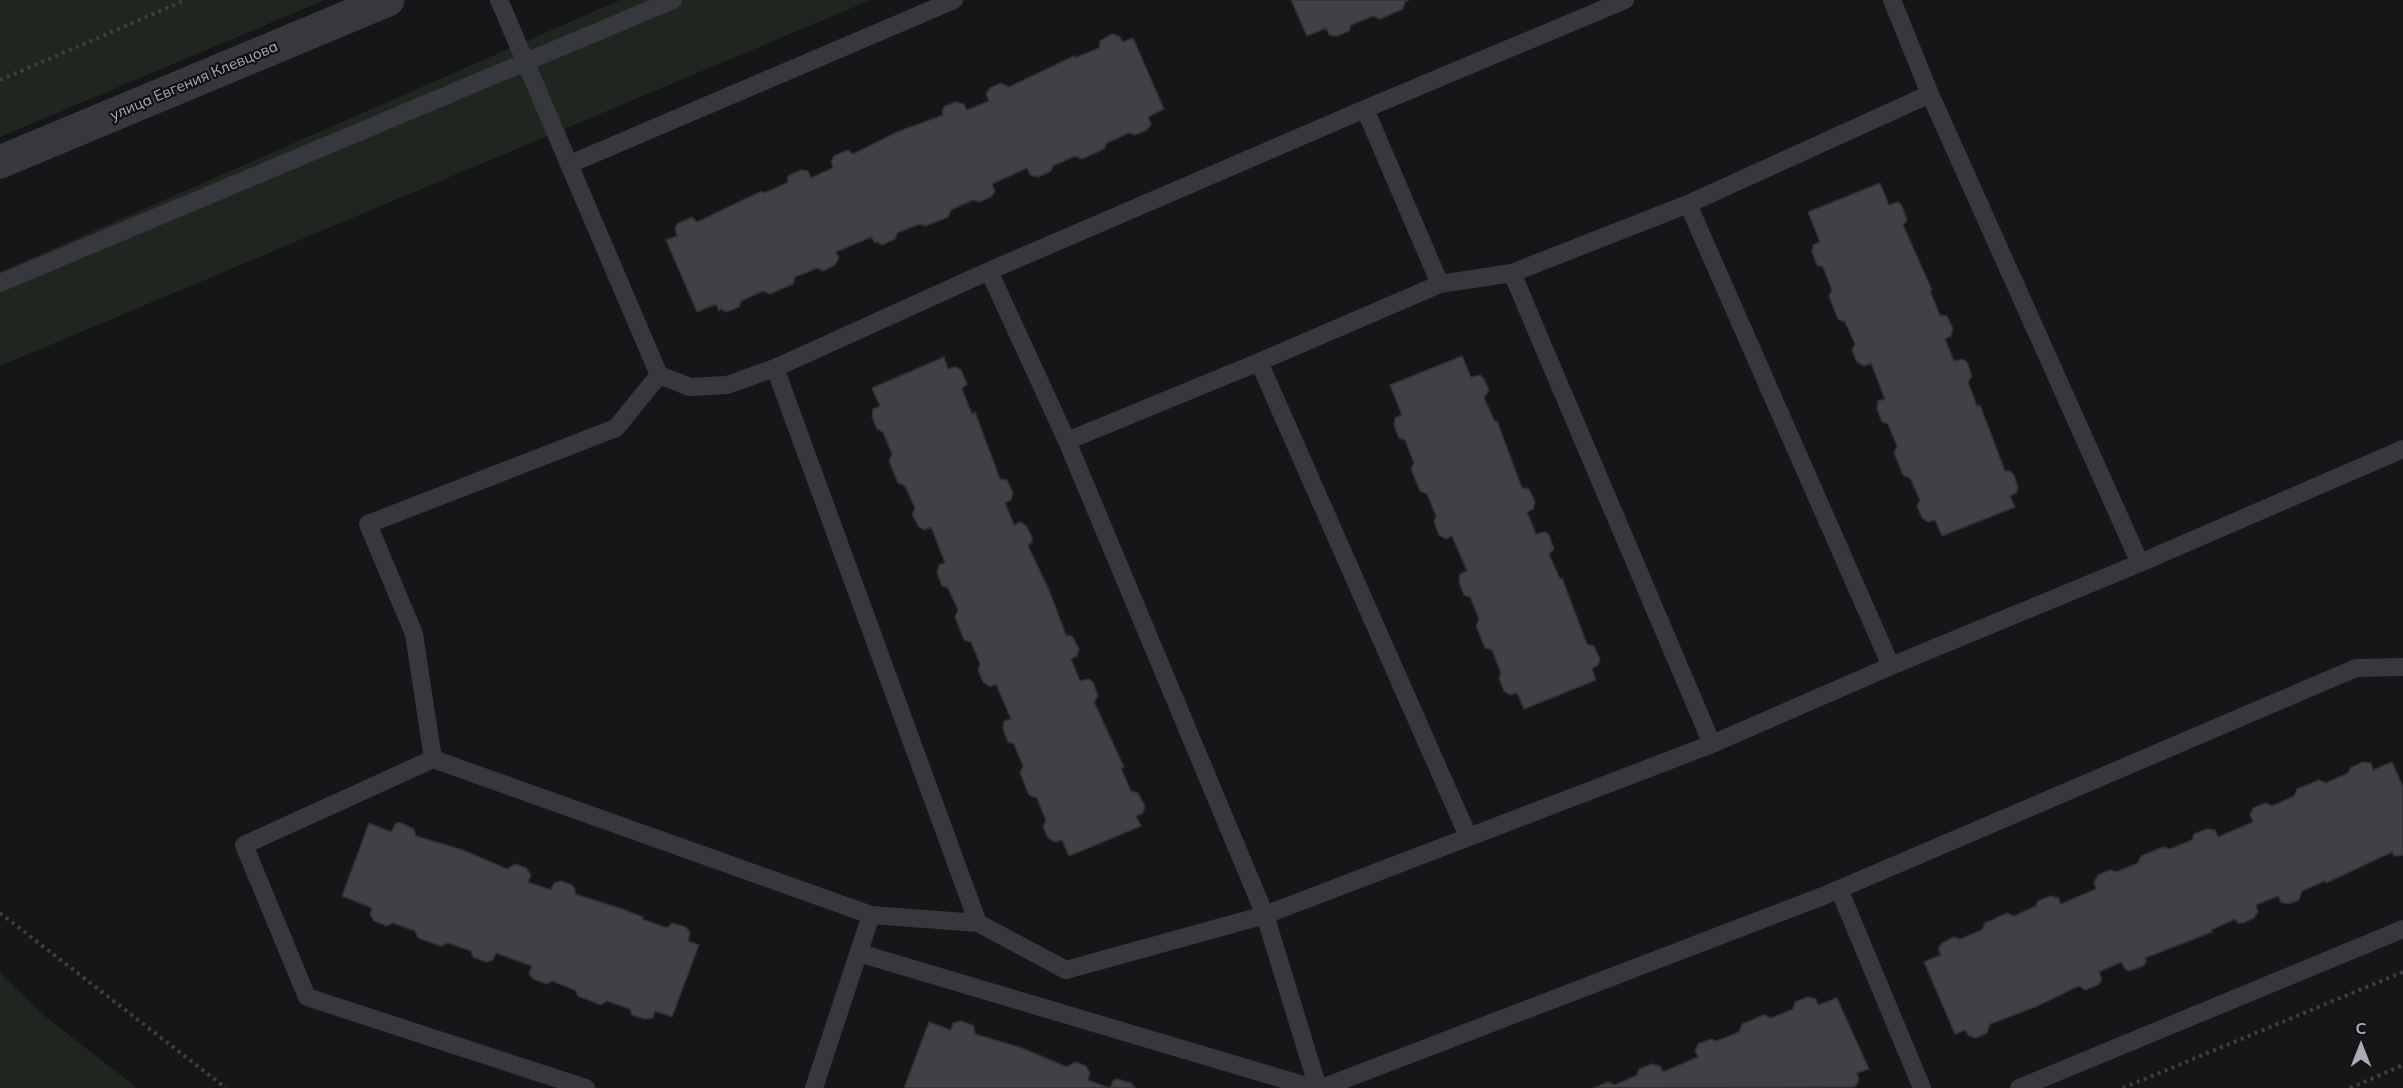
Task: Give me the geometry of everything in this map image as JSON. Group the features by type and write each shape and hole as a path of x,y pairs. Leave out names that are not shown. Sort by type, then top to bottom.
{"street":[{"name":"улица Евгения Клевцова","path":"0,162 388,0"}],"lane":[{"path":"499,0 659,375 690,387 727,385 775,368 989,271 1625,0"},
{"path":"0,283 673,0"},
{"path":"570,164 954,0"},
{"path":"1892,0 1930,94 2140,563"},
{"path":"1067,441 1260,362 1440,284 1512,273 1688,204 1930,94"},
{"path":"1365,109 1440,284"},
{"path":"1688,204 1891,666"},
{"path":"989,271 1067,441 1265,915 1318,1088"},
{"path":"1512,273 1712,744"},
{"path":"1260,362 1468,836"},
{"path":"775,368 978,923"},
{"path":"433,759 414,634 368,524 616,428 659,375"},
{"path":"586,1088 307,997 243,844 433,759 871,915 978,923 1066,970 1265,915 1712,744 2403,449"},
{"path":"1322,1088 1839,890 2356,668 2403,667"},
{"path":"1839,890 1922,1088"},
{"path":"814,1088 871,915"},
{"path":"2019,1088 2403,929"},
{"path":"858,953 1313,1088"}],"path":[{"path":"0,80 186,0"},
{"path":"0,913 226,1088"},
{"path":"2123,1088 2403,972"},
{"path":"2350,1088 2403,1065"}],"shaded area":[{"path":"0,0 325,0 0,137"},
{"path":"620,0 871,0 0,366 0,272"},
{"path":"0,973 46,1017 137,1088 0,1088"}],"building":[{"path":"1291,0 1409,0 1405,2 1403,9 1380,19 1373,16 1351,25 1349,31 1337,36 1329,35 1326,28 1307,36"},
{"path":"1112,34 1119,36 1123,42 1133,38 1164,109 1148,117 1151,124 1147,130 1135,135 1129,133 1107,143 1104,149 1082,159 1075,156 1053,166 1051,171 1038,177 1030,175 1027,168 992,184 995,191 991,197 979,202 973,200 951,210 948,217 926,226 919,224 897,233 895,239 882,245 875,243 871,237 836,252 839,258 835,265 823,271 817,268 795,277 793,284 770,294 763,291 741,301 739,307 726,312 721,309 719,311 716,304 697,312 666,240 677,236 675,229 677,224 692,217 697,222 762,191 764,193 787,183 788,176 801,170 808,171 811,178 833,168 831,162 834,156 848,150 853,154 897,132 943,115 942,111 945,106 956,102 964,104 967,110 989,101 986,94 990,88 1001,83 1009,87 1074,56 1075,58 1099,48 1100,41"},
{"path":"1880,183 1889,205 1898,202 1902,206 1907,220 1903,225 1932,290 1930,291 1940,315 1947,316 1953,329 1951,336 1945,339 1954,361 1963,359 1967,362 1972,376 1968,382 1977,406 1980,405 2005,471 2010,471 2014,475 2018,488 2016,493 2010,496 2015,507 1942,536 1935,520 1928,522 1922,518 1917,506 1920,500 1910,478 1903,475 1894,453 1897,446 1888,424 1882,422 1877,409 1878,401 1885,399 1871,363 1864,366 1857,362 1852,350 1855,344 1845,322 1838,319 1829,296 1832,290 1823,267 1817,265 1812,252 1813,245 1820,242 1808,212"},
{"path":"1462,356 1471,377 1480,375 1484,379 1489,390 1484,398 1495,422 1497,421 1522,488 1529,489 1535,502 1533,509 1527,512 1536,534 1545,532 1549,535 1554,549 1549,554 1560,579 1562,578 1587,644 1594,646 1600,659 1598,665 1592,669 1596,680 1524,709 1517,693 1510,695 1504,691 1499,678 1501,673 1492,650 1485,648 1476,626 1479,619 1470,597 1464,595 1459,582 1460,574 1467,571 1452,536 1446,539 1439,535 1434,522 1436,516 1427,494 1420,491 1411,469 1414,463 1405,440 1399,438 1394,425 1395,418 1402,415 1390,385"},
{"path":"944,357 948,369 955,367 961,370 967,384 962,389 972,414 975,412 1000,479 1007,480 1013,493 1011,500 1005,503 1014,525 1021,522 1027,527 1032,537 1032,542 1028,546 1049,590 1066,635 1072,636 1079,649 1077,656 1071,659 1080,681 1089,679 1093,682 1098,696 1094,702 1124,767 1121,768 1131,791 1138,793 1145,806 1143,813 1136,816 1141,826 1069,856 1062,840 1055,842 1048,838 1043,826 1046,821 1037,798 1029,795 1020,773 1023,766 1014,744 1008,742 1003,729 1004,721 1011,719 996,684 990,687 983,682 978,670 980,664 971,642 964,640 955,617 958,610 948,588 942,586 937,573 939,565 945,563 931,527 924,530 918,526 912,514 915,508 905,486 898,483 889,461 892,454 883,432 877,429 872,417 873,409 880,406 872,388"},
{"path":"2363,762 2371,763 2373,770 2392,762 2403,787 2403,855 2394,856 2392,852 2326,883 2325,881 2302,891 2299,900 2288,904 2281,902 2278,896 2256,905 2258,912 2254,918 2243,923 2238,923 2235,919 2211,930 2212,932 2145,958 2146,962 2143,966 2129,971 2121,962 2099,972 2102,979 2098,985 2085,990 2079,986 2035,1007 1990,1024 1987,1033 1976,1038 1969,1036 1965,1030 1955,1034 1924,962 1941,955 1938,949 1942,943 1954,937 1960,939 1982,930 1985,923 2007,913 2014,916 2051,896 2058,897 2061,904 2096,889 2094,882 2098,875 2110,870 2116,872 2138,863 2141,856 2163,847 2170,849 2192,840 2194,834 2207,829 2215,830 2218,837 2253,822 2250,815 2253,808 2266,803 2272,806 2294,796 2297,789 2319,780 2326,783 2348,773 2350,768"},
{"path":"369,823 391,832 396,823 401,823 414,829 416,836 463,850 507,869 515,864 526,868 531,875 528,882 551,890 554,883 561,881 572,885 575,894 622,909 643,917 642,919 667,928 672,923 686,927 690,933 688,941 699,945 672,1017 655,1011 653,1018 645,1019 632,1015 630,1009 607,1001 601,1005 578,996 575,990 552,981 547,984 533,979 529,973 532,966 496,953 493,960 486,962 473,957 471,951 448,943 441,946 418,938 415,931 393,923 387,926 374,921 370,914 372,908 342,896"},
{"path":"1808,997 1816,999 1818,1005 1837,998 1869,1069 1857,1073 1859,1080 1855,1087 1594,1088 1608,1082 1615,1085 1637,1075 1639,1069 1652,1064 1660,1066 1663,1072 1698,1057 1695,1051 1698,1044 1711,1039 1717,1041 1739,1032 1742,1024 1764,1015 1771,1018 1793,1009 1795,1002"},
{"path":"961,1021 974,1026 975,1034 1022,1048 1067,1067 1075,1062 1086,1066 1090,1073 1088,1080 1109,1088 904,1088 929,1022 951,1030 953,1023"},
{"path":"1117,1079 1131,1083 1135,1088 1110,1088 1113,1081"}]}
